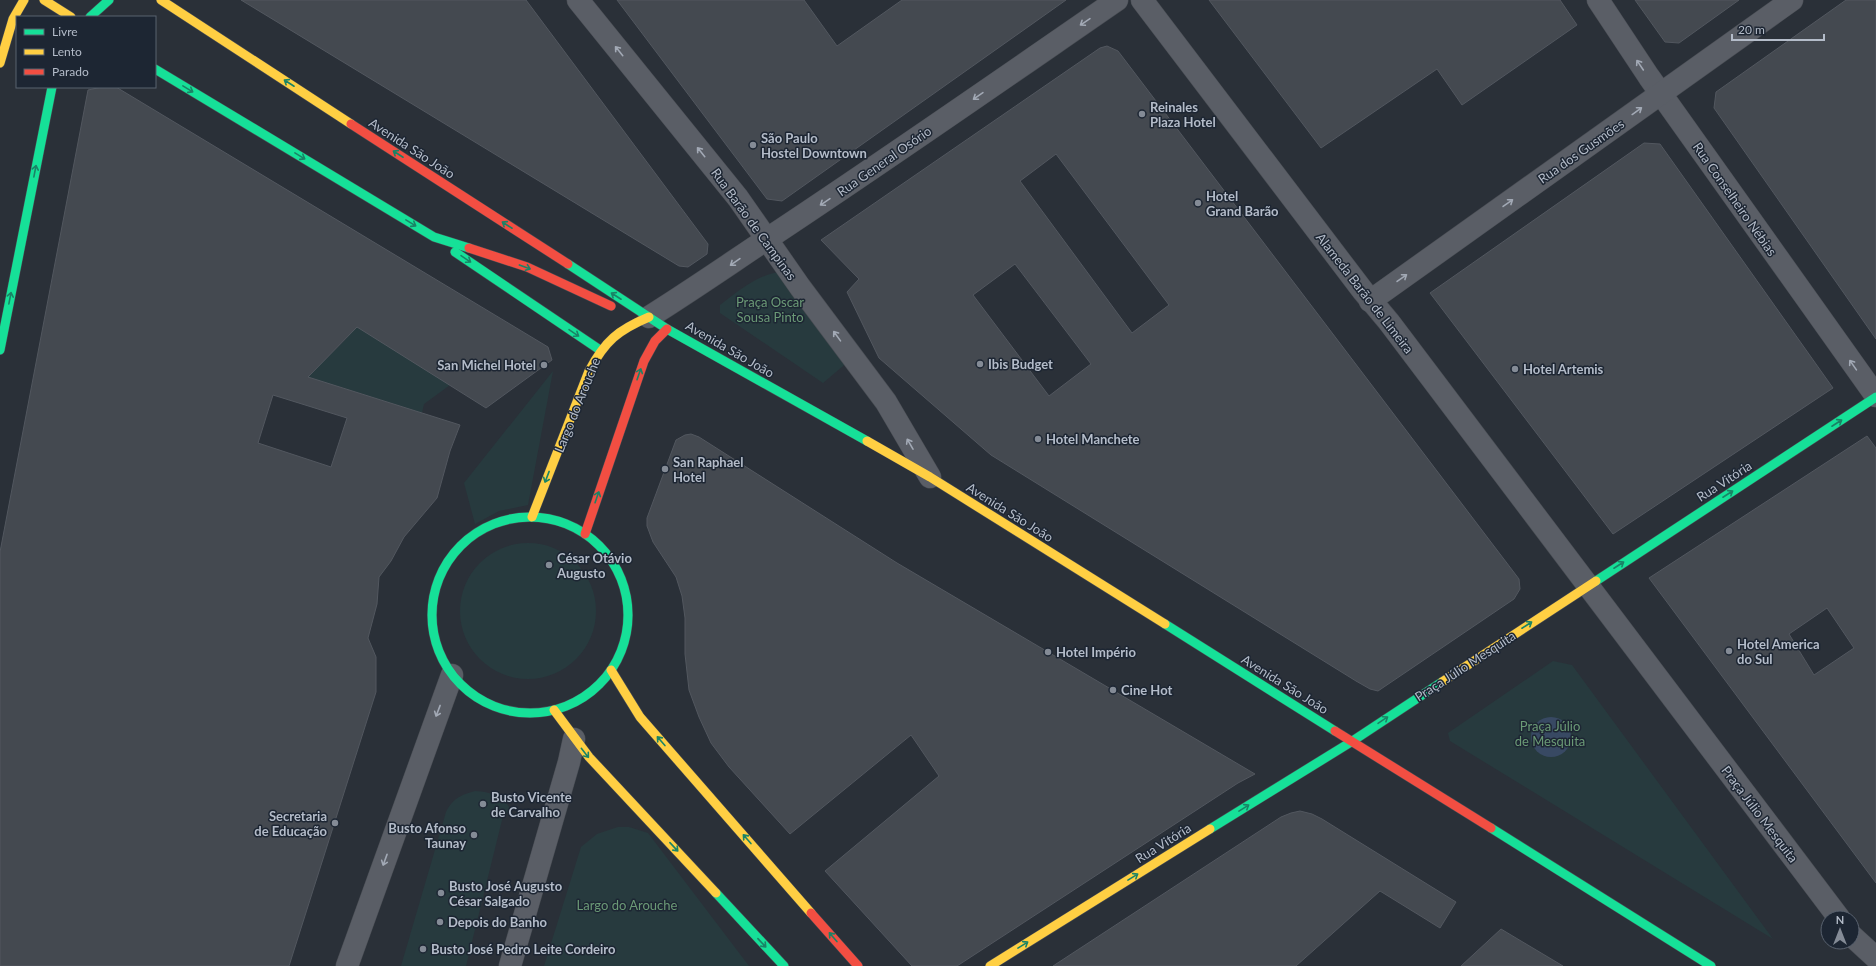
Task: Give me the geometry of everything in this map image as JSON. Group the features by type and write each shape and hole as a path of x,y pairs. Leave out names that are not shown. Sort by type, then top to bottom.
{"main road":[{"path":"0,63 13,19 24,0"},
{"path":"44,0 69,16"},
{"path":"91,16 109,0"},
{"name":"Avenida São João","path":"161,0 667,329 930,477 1312,715 1350,742"},
{"name":"Avenida São João","path":"156,70 434,237 527,267 613,307 649,317"},
{"path":"0,350 52,88"},
{"path":"434,237 600,350"},
{"name":"Largo do Arouche","path":"532,517 589,371 600,350 619,331 649,317"},
{"path":"585,534 644,361 656,341 667,329"},
{"name":"Rua Vitória","path":"1587,586 1876,397"},
{"path":"532,517 559,522 585,534 607,555 622,582 626,597 627,627 618,657 611,670 586,695 570,705 554,710 532,713 517,712 492,705 470,692 452,675 438,651 432,624 433,597 442,571 458,548 479,531 504,520 532,517"},
{"name":"Praça Júlio Mesquita","path":"1350,742 1587,586"},
{"path":"611,670 640,717 858,966"},
{"path":"554,710 574,739 589,757 784,966"},
{"path":"1350,742 1711,966"},
{"name":"Rua Vitória","path":"990,966 1350,742"}],"street":[{"name":"Rua Barão de Campinas","path":"578,0 738,198 766,239 886,402 930,477"},
{"name":"Rua General Osório","path":"649,317 709,280 766,239 822,204 1117,0"},
{"name":"Alameda Barão de Limeira","path":"1142,0 1370,301 1389,322 1587,586"},
{"name":"Rua Conselheiro Nébias","path":"1598,0 1661,94 1876,397"},
{"name":"Rua dos Gusmões","path":"1370,301 1792,0"},
{"name":"Praça Júlio Mesquita","path":"1587,586 1832,910"},
{"path":"347,966 452,675"},
{"path":"510,966 569,762 574,739"},
{"path":"1860,943 1876,958"},
{"path":"1857,950 1863,966"}],"green space":[{"path":"398,258 450,385 424,404 422,413 337,386 314,408 286,399 310,356 326,359 346,339"},
{"name":"Praça Oscar Sousa Pinto","path":"780,272 849,361 823,383 720,313 720,305 741,289 764,276"},
{"path":"553,371 528,505 499,511 475,524 464,483"},
{"path":"528,543 541,544 554,548 576,563 591,585 595,598 595,624 591,637 576,659 554,674 541,678 528,679 515,678 502,674 480,659 465,637 461,624 460,611 461,598 465,585 480,563 502,548 515,544"},
{"name":"Praça Júlio de Mesquita","path":"1553,661 1572,665 1773,939 1450,741 1448,733"},
{"path":"475,791 493,794 503,800 510,809 512,815 504,812 466,966 401,966 446,812 455,800"},
{"name":"Largo do Arouche","path":"618,827 629,827 648,833 749,966 544,966 581,847 597,834"}],"water":[{"path":"1551,717 1565,723 1571,737 1565,751 1551,757 1537,751 1531,737 1537,723"}],"building":[{"path":"241,0 526,0 708,244 707,254 688,267 679,266"},
{"path":"617,0 804,0 837,46 902,0 1066,0 782,201 767,199"},
{"path":"1209,0 1560,0 1577,25 1462,105 1437,69 1321,148"},
{"path":"1635,0 1739,0 1679,43 1665,42"},
{"path":"1846,0 1876,0 1876,339 1714,108 1716,92"},
{"path":"1107,46 1118,51 1519,579 1520,589 1514,599 1378,691 1370,689 1356,681 991,455 879,358 847,292 859,279 821,240 1100,48","holes":["1056,154 1169,305 1132,333 1020,181","1015,264 1091,364 1049,396 973,295"]},
{"path":"97,88 118,88 548,347 552,360 486,408 357,327 308,377 460,425 450,451 437,498 404,537 391,561 379,577 377,604 368,638 376,657 376,692 289,966 0,966 0,552 88,90","holes":["273,395 347,418 331,467 258,443"]},
{"path":"1644,143 1660,144 1833,388 1613,534 1430,293"},
{"path":"691,434 699,437 897,563 1255,774 1238,783 957,966 912,966 825,871 939,776 911,735 790,834 729,767 711,743 699,717 689,690 685,654 685,618 682,596 676,577 653,542 647,526 647,518 676,440 685,435"},
{"path":"1867,436 1876,448 1876,883 1649,578","holes":["1827,608 1854,648 1814,675 1789,634"]},
{"path":"1300,811 1312,814 1322,819 1456,902 1440,928 1380,891 1296,966 1053,966 1281,817"},
{"path":"1501,929 1516,938 1563,966 1461,966"}],"traffic: fast":[{"path":"91,16 109,0"},
{"path":"156,70 434,237 469,248"},
{"path":"0,350 52,88"},
{"path":"455,252 600,350"},
{"path":"568,264 667,329 867,441"},
{"path":"1596,581 1876,397"},
{"path":"530,517 558,521 576,529 592,539 606,553 616,569 624,587 628,615 624,643 616,661 606,677 592,691 576,701 558,709 530,713 502,709 484,701 468,691 454,677 444,661 436,643 432,615 436,587 444,569 454,553 468,539 484,529 502,521 530,517"},
{"path":"1165,624 1335,731"},
{"path":"1210,829 1351,742 1442,682"},
{"path":"1491,828 1711,966"},
{"path":"716,893 784,966"}],"traffic: slow":[{"path":"0,63 13,19 24,0"},
{"path":"44,0 69,16"},
{"path":"161,0 351,124"},
{"path":"532,517 589,371 601,352 613,338 629,327 649,317"},
{"path":"867,441 930,477 1165,624"},
{"path":"1442,682 1596,581"},
{"path":"611,670 640,717 811,913"},
{"path":"554,710 589,757 716,893"},
{"path":"990,966 1210,829"}],"traffic: jam":[{"path":"351,124 568,264"},
{"path":"469,248 527,267 611,306"},
{"path":"585,534 644,361 655,341 667,329"},
{"path":"1335,731 1491,828"},
{"path":"811,913 858,966"}],"place":[{"name":"Reinales Plaza Hotel","path":"1142,114"},
{"name":"São Paulo Hostel Downtown","path":"753,145"},
{"name":"Hotel Grand Barão","path":"1198,203"},
{"name":"Ibis Budget","path":"980,364"},
{"name":"San Michel Hotel","path":"544,365"},
{"name":"Hotel Artemis","path":"1515,369"},
{"name":"Hotel Manchete","path":"1038,439"},
{"name":"San Raphael Hotel","path":"665,469"},
{"name":"César Otávio Augusto","path":"549,565"},
{"name":"Hotel America do Sul","path":"1729,651"},
{"name":"Hotel Império","path":"1048,652"},
{"name":"Cine Hot","path":"1113,690"},
{"name":"Busto Vicente de Carvalho","path":"483,804"},
{"name":"Secretaria de Educação","path":"335,823"},
{"name":"Busto Afonso Taunay","path":"474,835"},
{"name":"Busto José Augusto César Salgado","path":"441,893"},
{"name":"Depois do Banho","path":"440,922"},
{"name":"Busto José Pedro Leite Cordeiro","path":"423,949"}]}
